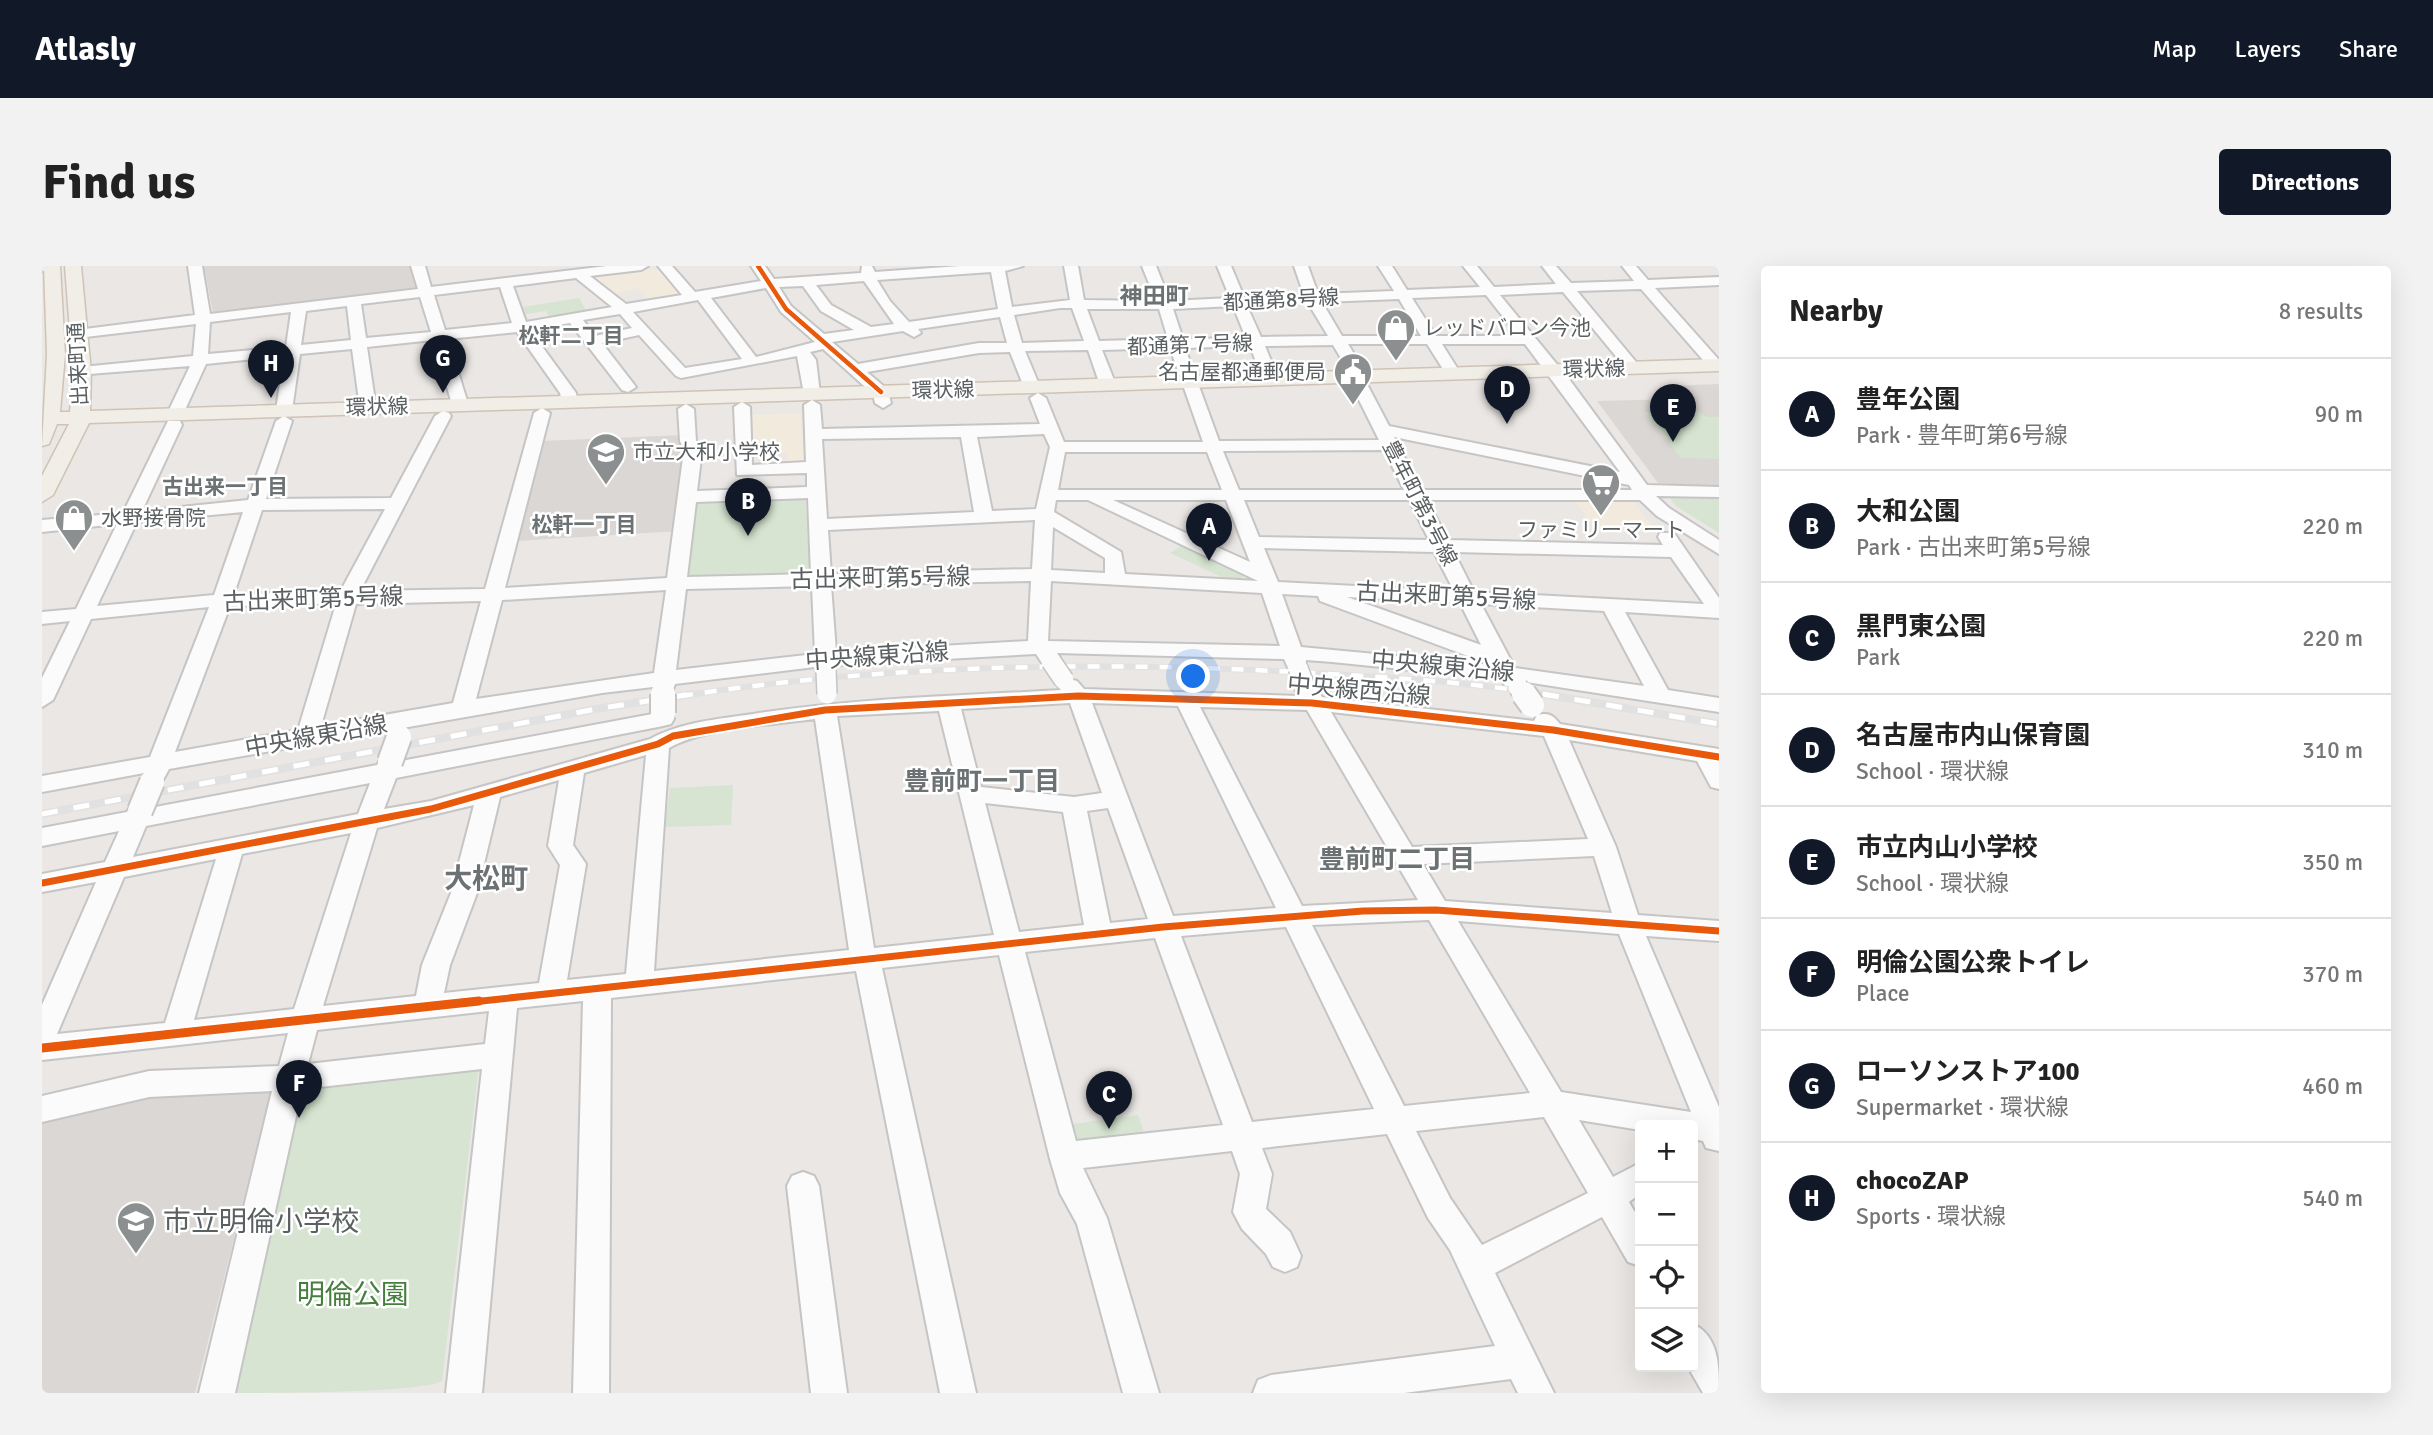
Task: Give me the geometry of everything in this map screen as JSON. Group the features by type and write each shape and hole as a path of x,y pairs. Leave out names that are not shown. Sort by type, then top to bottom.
{"main road":[{"name":"出来町通","path":"45,427 51,266"},
{"name":"出来町通","path":"42,495 80,422 82,372 73,266"},
{"name":"環状線","path":"1035,393 1108,385 1190,387 1272,380 1360,382 1453,374 1559,376 1633,368 1718,369"},
{"name":"環状線","path":"284,416 368,408 542,413 692,403 742,407 878,393 1035,393 1718,369"},
{"name":"環状線","path":"45,427 80,422 451,410 569,401 692,403 812,400"}],"street":[{"path":"42,267 51,266"},
{"path":"42,700 131,517 201,360 205,318 195,266"},
{"path":"307,737 348,596 451,410 439,335 418,266"},
{"path":"665,266 697,297 752,362"},
{"path":"758,266 767,284 786,309 855,369 878,393"},
{"path":"82,372 521,327 767,284 807,282 868,272 1016,266"},
{"path":"1071,266 1078,304 1108,385"},
{"path":"1149,266 1165,305 1190,387 1268,582 1301,677 1404,856 1637,1246"},
{"path":"1224,266 1272,380"},
{"name":"豊年町第3号線","path":"1301,266 1313,299 1360,382 1468,598 1513,680 1553,730 1604,847 1628,924 1710,1135"},
{"path":"1384,266 1453,374"},
{"path":"1470,266 1492,291 1527,340 1559,376 1641,488 1685,526 1719,548"},
{"path":"1549,266 1633,368"},
{"path":"1629,266 1718,369"},
{"path":"1694,266 1718,282"},
{"path":"77,334 630,267"},
{"path":"997,267 1004,312 1015,349 1058,447 1046,505 1038,641 1058,671 1115,799 1256,1174 1249,1212 1256,1224 1280,1241 1285,1256"},
{"path":"868,272 904,327 947,354"},
{"path":"579,274 623,309 681,373 687,374 692,403 688,441 693,450 664,683 664,728 639,983"},
{"path":"807,282 825,308 869,332"},
{"name":"都通第8号線","path":"687,374 752,362 801,350 823,341 869,332 1078,304 1165,305 1718,282"},
{"path":"505,283 521,327 568,393 569,401"},
{"path":"353,301 368,408"},
{"path":"42,1037 156,773 256,505 284,416 299,308"},
{"path":"573,318 628,387"},
{"path":"591,341 642,330"},
{"name":"都通第７号線","path":"855,369 979,348 1093,348 1338,340 1527,340"},
{"path":"801,350 808,360 812,400 827,705 861,948 867,960 958,1393"},
{"path":"742,407 743,471 814,467"},
{"path":"461,710 542,413"},
{"path":"813,433 1051,429"},
{"path":"968,432 984,517"},
{"path":"1058,447 1212,446 1387,437 1641,488"},
{"path":"818,525 984,517 1087,495 1419,497 1641,488 1719,492"},
{"path":"688,498 816,492"},
{"path":"1087,495 1268,582"},
{"path":"42,526 256,505 398,503"},
{"path":"1046,505 1114,555 1115,579"},
{"path":"1685,526 1665,533 1719,611"},
{"path":"1251,542 1676,551"},
{"name":"古出来町第5号線","path":"42,618 222,600 492,595 678,583 821,578 1041,575 1268,582 1323,590 1719,611"},
{"path":"1323,590 1332,601 1513,680"},
{"path":"1611,605 1660,695"},
{"name":"中央線東沿線","path":"42,784 156,773 307,737 401,729 461,710 825,665 1513,680 1660,695 1719,705"},
{"name":"中央線西沿線","path":"664,728 771,716 827,705 948,702 1058,671 1185,698 1301,677 1553,730 1713,756"},
{"path":"1185,698 1439,1208 1462,1239 1536,1393"},
{"path":"948,702 1008,944 1066,1156 1081,1206 1091,1218 1141,1393"},
{"path":"42,837 138,815 388,766 664,728"},
{"path":"42,883 365,822 489,793 573,769 664,728"},
{"path":"217,1393 306,1019 365,822 401,729"},
{"path":"1713,756 1719,781"},
{"path":"551,993 573,864 560,846 573,769"},
{"path":"428,1006 436,965 464,894 489,793"},
{"path":"972,796 986,795 1074,805 1115,799"},
{"path":"1074,805 1099,934"},
{"path":"176,1032 232,847"},
{"path":"1404,856 1604,847"},
{"path":"42,1048 1163,927 1294,916 1436,910 1719,931"},
{"path":"591,1393 597,989"},
{"path":"464,1393 504,999"},
{"path":"42,1109 149,1084 292,1078 498,1055"},
{"path":"1066,1156 1397,1122 1552,1102 1710,1135"},
{"path":"1475,1266 1609,1198 1635,1180"},
{"path":"803,1186 829,1393"},
{"path":"1698,1350 1719,1386"},
{"path":"1271,1393 1520,1360"}],"shaded area":[{"path":"204,266 413,266 421,289 213,313"},
{"path":"663,268 683,296 650,302 639,288 614,294 595,278"},
{"path":"1719,384 1719,487 1658,483 1597,401 1681,399 1670,386"},
{"path":"748,415 801,415 804,464 788,466 787,453 748,454"},
{"name":"市立大和小学校","path":"684,435 679,531 517,541 541,441"},
{"path":"1575,501 1633,502 1657,532 1597,531"},
{"name":"市立明倫小学校","path":"147,1091 271,1091 195,1393 42,1393 42,1117"}],"green space":[{"path":"579,298 587,312 551,319 546,311 525,314 523,307"},
{"path":"1696,411 1708,417 1719,417 1719,459 1681,458 1644,412"},
{"path":"1668,495 1719,495 1719,533 1676,506"},
{"path":"805,498 810,571 805,575 685,577 691,501"},
{"path":"1187,542 1248,570 1237,584 1170,553"},
{"path":"733,785 731,825 665,827 670,788"},
{"name":"明倫公園","path":"479,1065 442,1381 428,1385 375,1390 230,1393 301,1085"},
{"path":"1138,1115 1144,1133 1079,1142 1073,1124"}],"railway":[{"path":"681,696 910,672 1064,667 1218,669 1359,676 1456,683 1553,696"},
{"path":"42,814 596,709 692,694"},
{"path":"1543,694 1719,724"}],"cycle path":[{"path":"758,266 786,309 881,392"},
{"path":"42,883 431,809 658,744 673,736 825,710 1078,696 1312,703 1553,730 1719,757"},
{"path":"42,1048 1163,927 1363,911 1436,910 1719,931"}],"place":[{"name":"レッドバロン今池","path":"1396,362"},
{"name":"ローソンストア100","path":"443,393"},
{"name":"chocoZAP","path":"271,398"},
{"name":"名古屋都通郵便局","path":"1353,406"},
{"name":"名古屋市内山保育園","path":"1507,424"},
{"name":"市立内山小学校","path":"1673,442"},
{"name":"市立大和小学校","path":"606,486"},
{"name":"ファミリーマート","path":"1601,517"},
{"name":"大和公園","path":"748,536"},
{"name":"水野接骨院","path":"74,552"},
{"name":"豊年公園","path":"1209,561"},
{"name":"明倫公園公衆トイレ","path":"299,1118"},
{"name":"黒門東公園","path":"1109,1129"},
{"name":"市立明倫小学校","path":"136,1255"}],"district":[{"name":"神田町","path":"1154,296"},
{"name":"松軒二丁目","path":"571,336"},
{"name":"古出来一丁目","path":"225,487"},
{"name":"松軒一丁目","path":"584,525"},
{"name":"豊前町一丁目","path":"982,781"},
{"name":"豊前町二丁目","path":"1397,859"},
{"name":"大松町","path":"486,878"}]}
